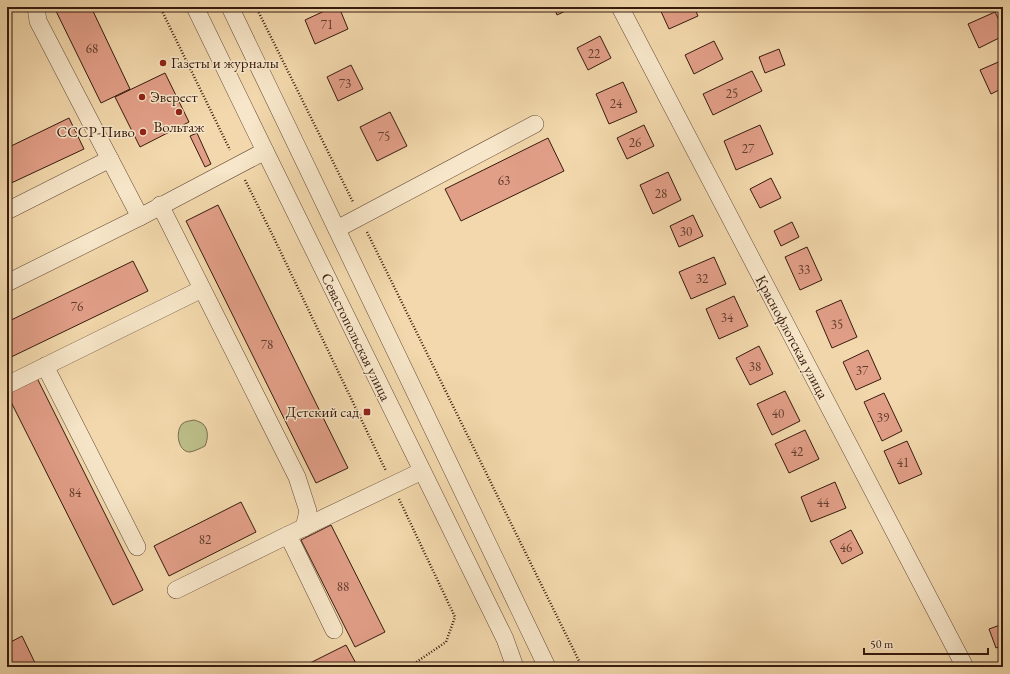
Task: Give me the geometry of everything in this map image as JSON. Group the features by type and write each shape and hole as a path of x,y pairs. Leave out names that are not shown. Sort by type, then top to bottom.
{"street":[{"path":"36,7 38,21 140,217"},
{"name":"Севастопольская улица","path":"195,7 505,639 515,667"},
{"name":"Севастопольская улица","path":"230,7 547,667"},
{"name":"Краснофлотская улица","path":"620,7 965,667"},
{"path":"337,229 535,124"},
{"path":"7,283 140,217 160,205 265,151"},
{"path":"7,211 110,159"},
{"path":"160,205 297,477 308,512 304,528"},
{"path":"7,385 202,288"},
{"path":"45,366 137,547"},
{"path":"176,590 422,471"},
{"path":"288,535 334,630"}],"path":[{"path":"160,7 272,234 455,616 446,642 409,667"},
{"path":"256,7 354,206"},
{"path":"365,227 582,667"}],"green space":[{"path":"194,420 205,426 207,438 205,446 190,452 183,449 180,445 178,436 183,423"}],"building":[{"path":"54,7 91,7 130,89 101,103"},
{"path":"333,7 339,7 348,29 315,44 305,20"},
{"path":"554,7 574,7 557,15"},
{"path":"659,7 694,7 698,16 669,29"},
{"path":"995,12 1003,28 1003,36 979,48 968,24"},
{"path":"600,36 611,58 588,70 577,48"},
{"path":"714,41 723,59 694,74 685,55"},
{"path":"779,49 785,65 765,73 759,57"},
{"path":"1003,60 1003,88 991,94 980,70"},
{"path":"351,65 363,89 338,101 327,77"},
{"path":"752,71 762,91 713,115 703,94"},
{"path":"165,73 189,122 140,147 115,97"},
{"path":"623,82 637,112 609,124 596,94"},
{"path":"390,112 407,146 377,161 360,127"},
{"path":"69,118 84,149 7,185 7,148"},
{"path":"644,125 654,146 627,159 617,138"},
{"path":"760,125 773,154 736,170 724,141"},
{"path":"197,133 211,164 205,167 190,136"},
{"path":"548,138 564,171 461,221 445,189"},
{"path":"668,172 681,200 653,214 640,185"},
{"path":"771,178 781,198 760,208 750,189"},
{"path":"218,205 348,468 316,483 186,221"},
{"path":"693,215 703,236 679,247 670,226"},
{"path":"792,222 799,237 781,246 774,231"},
{"path":"807,247 822,280 800,290 785,257"},
{"path":"714,257 726,284 691,299 679,272"},
{"path":"133,261 148,291 7,359 7,322"},
{"path":"734,296 748,326 719,339 706,309"},
{"path":"841,300 857,337 832,348 816,311"},
{"path":"759,346 773,374 750,385 736,358"},
{"path":"868,350 881,379 856,390 843,362"},
{"path":"37,378 143,590 113,605 7,394"},
{"path":"785,391 800,421 772,435 757,404"},
{"path":"884,393 902,431 882,441 864,402"},
{"path":"805,430 819,459 789,473 775,444"},
{"path":"907,441 922,474 899,484 884,451"},
{"path":"835,482 846,508 811,522 801,497"},
{"path":"241,502 256,532 169,576 154,546"},
{"path":"331,525 385,632 355,647 301,540"},
{"path":"851,530 863,553 842,564 830,541"},
{"path":"1003,624 1003,645 996,648 989,629"},
{"path":"22,636 36,665 33,667 7,667 7,644"},
{"path":"346,645 358,667 302,667"}],"place":[{"name":"Газеты и журналы","path":"163,63"},
{"name":"Эверест","path":"142,97"},
{"name":"Вольтаж","path":"179,112"},
{"name":"СССР-Пиво","path":"143,132"},
{"name":"Детский сад","path":"367,412"}]}
